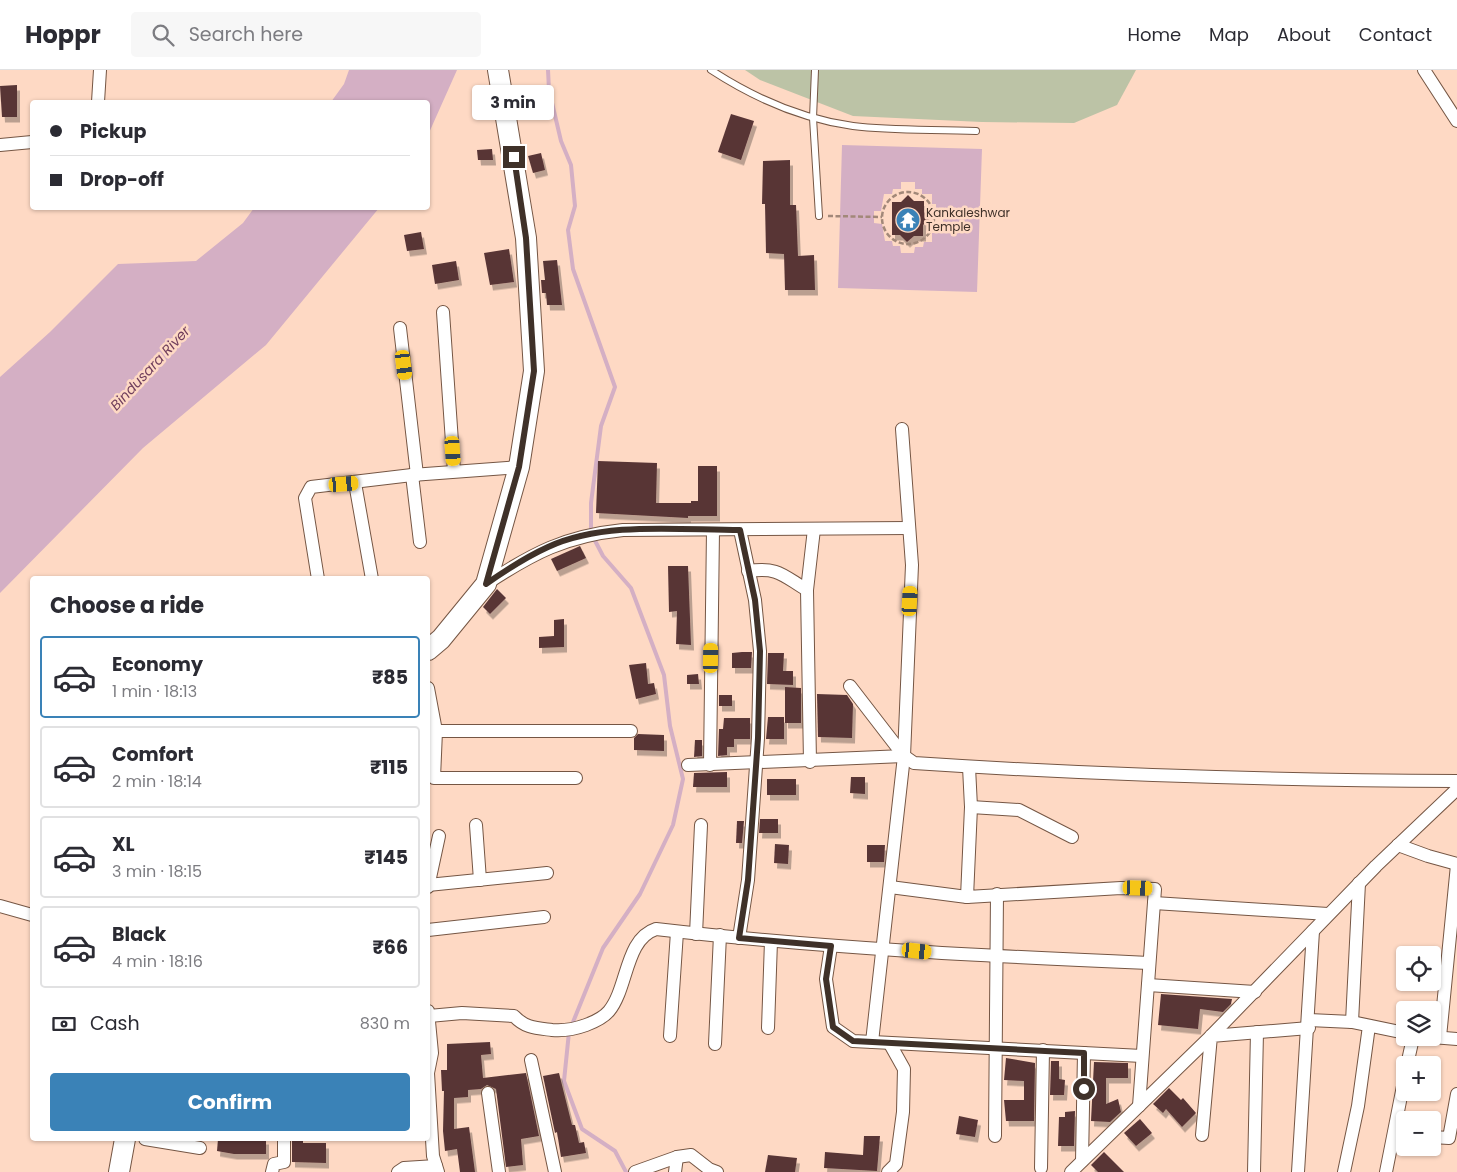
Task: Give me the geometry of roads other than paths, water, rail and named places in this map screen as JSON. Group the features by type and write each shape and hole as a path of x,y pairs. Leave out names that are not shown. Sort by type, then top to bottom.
{"main road":[{"path":"430,648 441,639 486,584 519,467 534,371 526,238 498,70"},
{"path":"123,1172 125,1141"}],"street":[{"path":"98,100 100,70"},
{"path":"1424,70 1457,120"},
{"path":"0,145 30,142"},
{"path":"443,312 454,471"},
{"path":"400,328 420,542"},
{"path":"872,1042 904,756 912,565 902,429"},
{"path":"318,576 305,498 311,487 454,471 519,467"},
{"path":"355,483 371,576"},
{"path":"486,584 549,546 591,533 622,530 909,528"},
{"path":"810,762 807,590 814,529"},
{"path":"710,765 713,530"},
{"path":"739,938 748,880 756,762 760,651 755,600 740,530"},
{"path":"748,571 764,569 779,571 807,590"},
{"path":"850,686 904,756 914,763 970,767 1348,780 1457,781"},
{"path":"430,699 436,732 431,764 434,778 576,778"},
{"path":"436,732 631,731"},
{"path":"688,765 810,762 904,756"},
{"path":"967,897 971,807 970,767"},
{"path":"1071,1172 1211,1036 1398,844 1457,789"},
{"path":"971,807 1019,810 1072,837"},
{"path":"476,824 480,880"},
{"path":"696,934 701,825"},
{"path":"430,877 439,836"},
{"path":"1398,844 1457,865 1440,1001"},
{"path":"430,886 547,873"},
{"path":"1352,1022 1359,883"},
{"path":"890,887 967,897 1121,888 1155,889 1138,1106"},
{"path":"995,1136 997,894"},
{"path":"1154,903 1328,914"},
{"path":"0,906 30,914"},
{"path":"430,930 544,917"},
{"path":"430,1014 462,1013 514,1016 523,1025 560,1031 595,1021 609,1011 621,988 639,942 647,932 656,929 831,946 884,948 995,957 1149,963"},
{"path":"1298,1172 1309,1024 1313,931"},
{"path":"670,1036 677,932"},
{"path":"716,1044 720,935"},
{"path":"768,1028 771,941"},
{"path":"831,946 826,979 833,1027 853,1041 1142,1056"},
{"path":"1148,985 1254,992"},
{"path":"1211,1036 1257,1032 1309,1024 1352,1022 1396,1031"},
{"path":"1344,1172 1358,1106 1368,1026"},
{"path":"1254,1172 1257,1032"},
{"path":"430,1034 432,1053 430,1063"},
{"path":"1202,1135 1211,1036"},
{"path":"1441,1037 1457,1039"},
{"path":"888,1172 896,1164 903,1112 904,1069 890,1044"},
{"path":"1041,1168 1043,1050"},
{"path":"1082,1162 1084,1053"},
{"path":"531,1060 555,1172"},
{"path":"488,1094 499,1172"},
{"path":"1441,1138 1449,1138 1457,1094"},
{"path":"398,1172 404,1168 437,1169 433,1156 430,1106"},
{"path":"157,1141 200,1148"},
{"path":"272,1172 274,1164 284,1162 284,1141"},
{"path":"1392,1172 1386,1172 1396,1143"},
{"path":"635,1172 677,1157 691,1155 710,1170 718,1172"},
{"path":"675,1172 677,1157"}],"lane":[{"path":"711,70 737,87 813,118 854,126 976,131"},
{"path":"815,70 813,118 819,216"}],"water":[{"path":"349,70 457,70 430,131 430,100 332,100 344,84"},
{"path":"842,145 982,149 977,292 838,288","holes":["901,182 915,182 915,189 922,189 922,194 932,194 932,204 936,204 936,211 943,211 943,226 937,226 937,233 932,233 932,242 924,242 923,247 915,247 914,253 901,253 900,246 893,246 892,241 885,241 882,224 874,223 874,211 881,211 884,194 892,194 893,189 901,189"]},
{"name":"Bindusara River","path":"253,210 377,210 266,345 143,448 0,593 0,377 50,332 118,264 196,261 243,223"}],"waterway":[{"path":"548,70 549,90 561,141 571,165 575,206 568,230 573,269 615,387 601,426 591,503 591,533 603,556 631,588 664,675 670,726 683,779 673,825 640,894 603,948 569,1032 564,1081 582,1129 615,1151 626,1172"}],"place":[{"name":"Kankaleshwar Temple","path":"908,220"}]}
